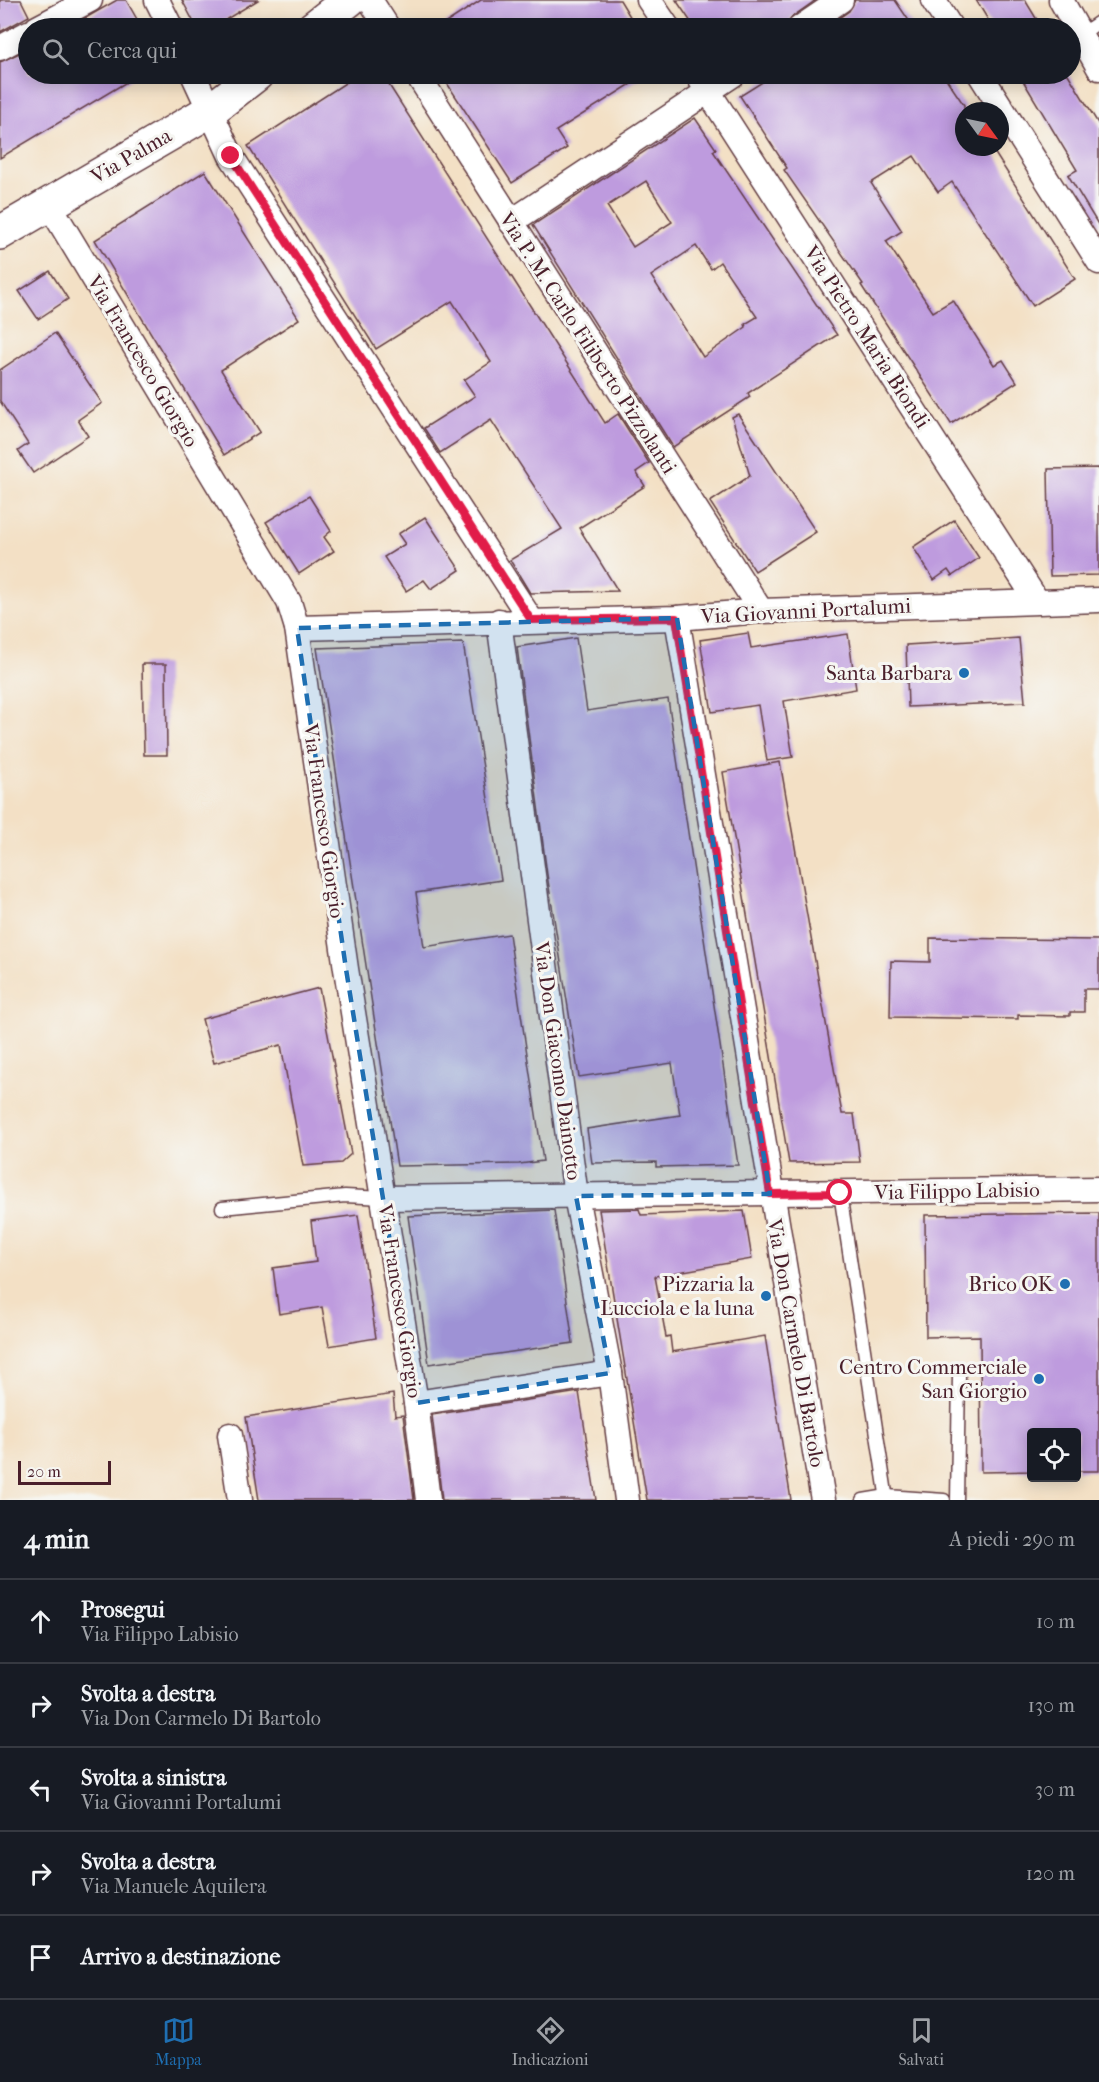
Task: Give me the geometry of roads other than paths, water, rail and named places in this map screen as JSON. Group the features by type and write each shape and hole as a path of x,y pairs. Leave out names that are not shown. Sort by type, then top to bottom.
{"main road":[{"path":"326,18 349,0"},
{"name":"Via Palma","path":"0,232 211,110 244,84"}],"street":[{"path":"56,18 90,0"},
{"path":"157,0 166,18"},
{"path":"370,0 382,18"},
{"path":"649,0 661,18"},
{"path":"815,18 841,0"},
{"path":"933,0 945,18"},
{"path":"1061,0 1079,18"},
{"path":"1090,29 1099,68"},
{"path":"0,48 18,38"},
{"path":"199,84 231,156 531,620"},
{"name":"Via P. M. Carlo Filiberto Pizzolanti","path":"423,84 761,611"},
{"path":"510,222 700,84"},
{"name":"Via Pietro Maria Biondi","path":"704,84 1037,602"},
{"path":"986,84 1099,262"},
{"name":"Via Francesco Giorgio","path":"49,204 289,602 297,628 346,969 416,1403 428,1500"},
{"name":"Via Giovanni Portalumi","path":"297,628 531,620 676,618 761,611 1099,600"},
{"name":"Via Don Carmelo Di Bartolo","path":"676,618 770,1194 823,1500"},
{"name":"Via Don Giacomo Dainotto","path":"499,621 576,1196 610,1373 627,1500"},
{"name":"Via Filippo Labisio","path":"383,1198 1099,1189"},
{"path":"416,1403 610,1373"},
{"path":"230,1436 240,1500"}],"lane":[{"path":"840,1193 887,1498"},
{"path":"222,1208 345,1196 383,1198"},
{"path":"957,1500 959,1375"},
{"path":"863,1500 887,1498 944,1500"}],"place":[{"name":"Santa Barbara","path":"964,673"},
{"name":"Brico OK","path":"1065,1284"},
{"name":"Pizzaria la Lucciola e la luna","path":"766,1296"},
{"name":"Centro Commerciale San Giorgio","path":"1039,1379"}]}
